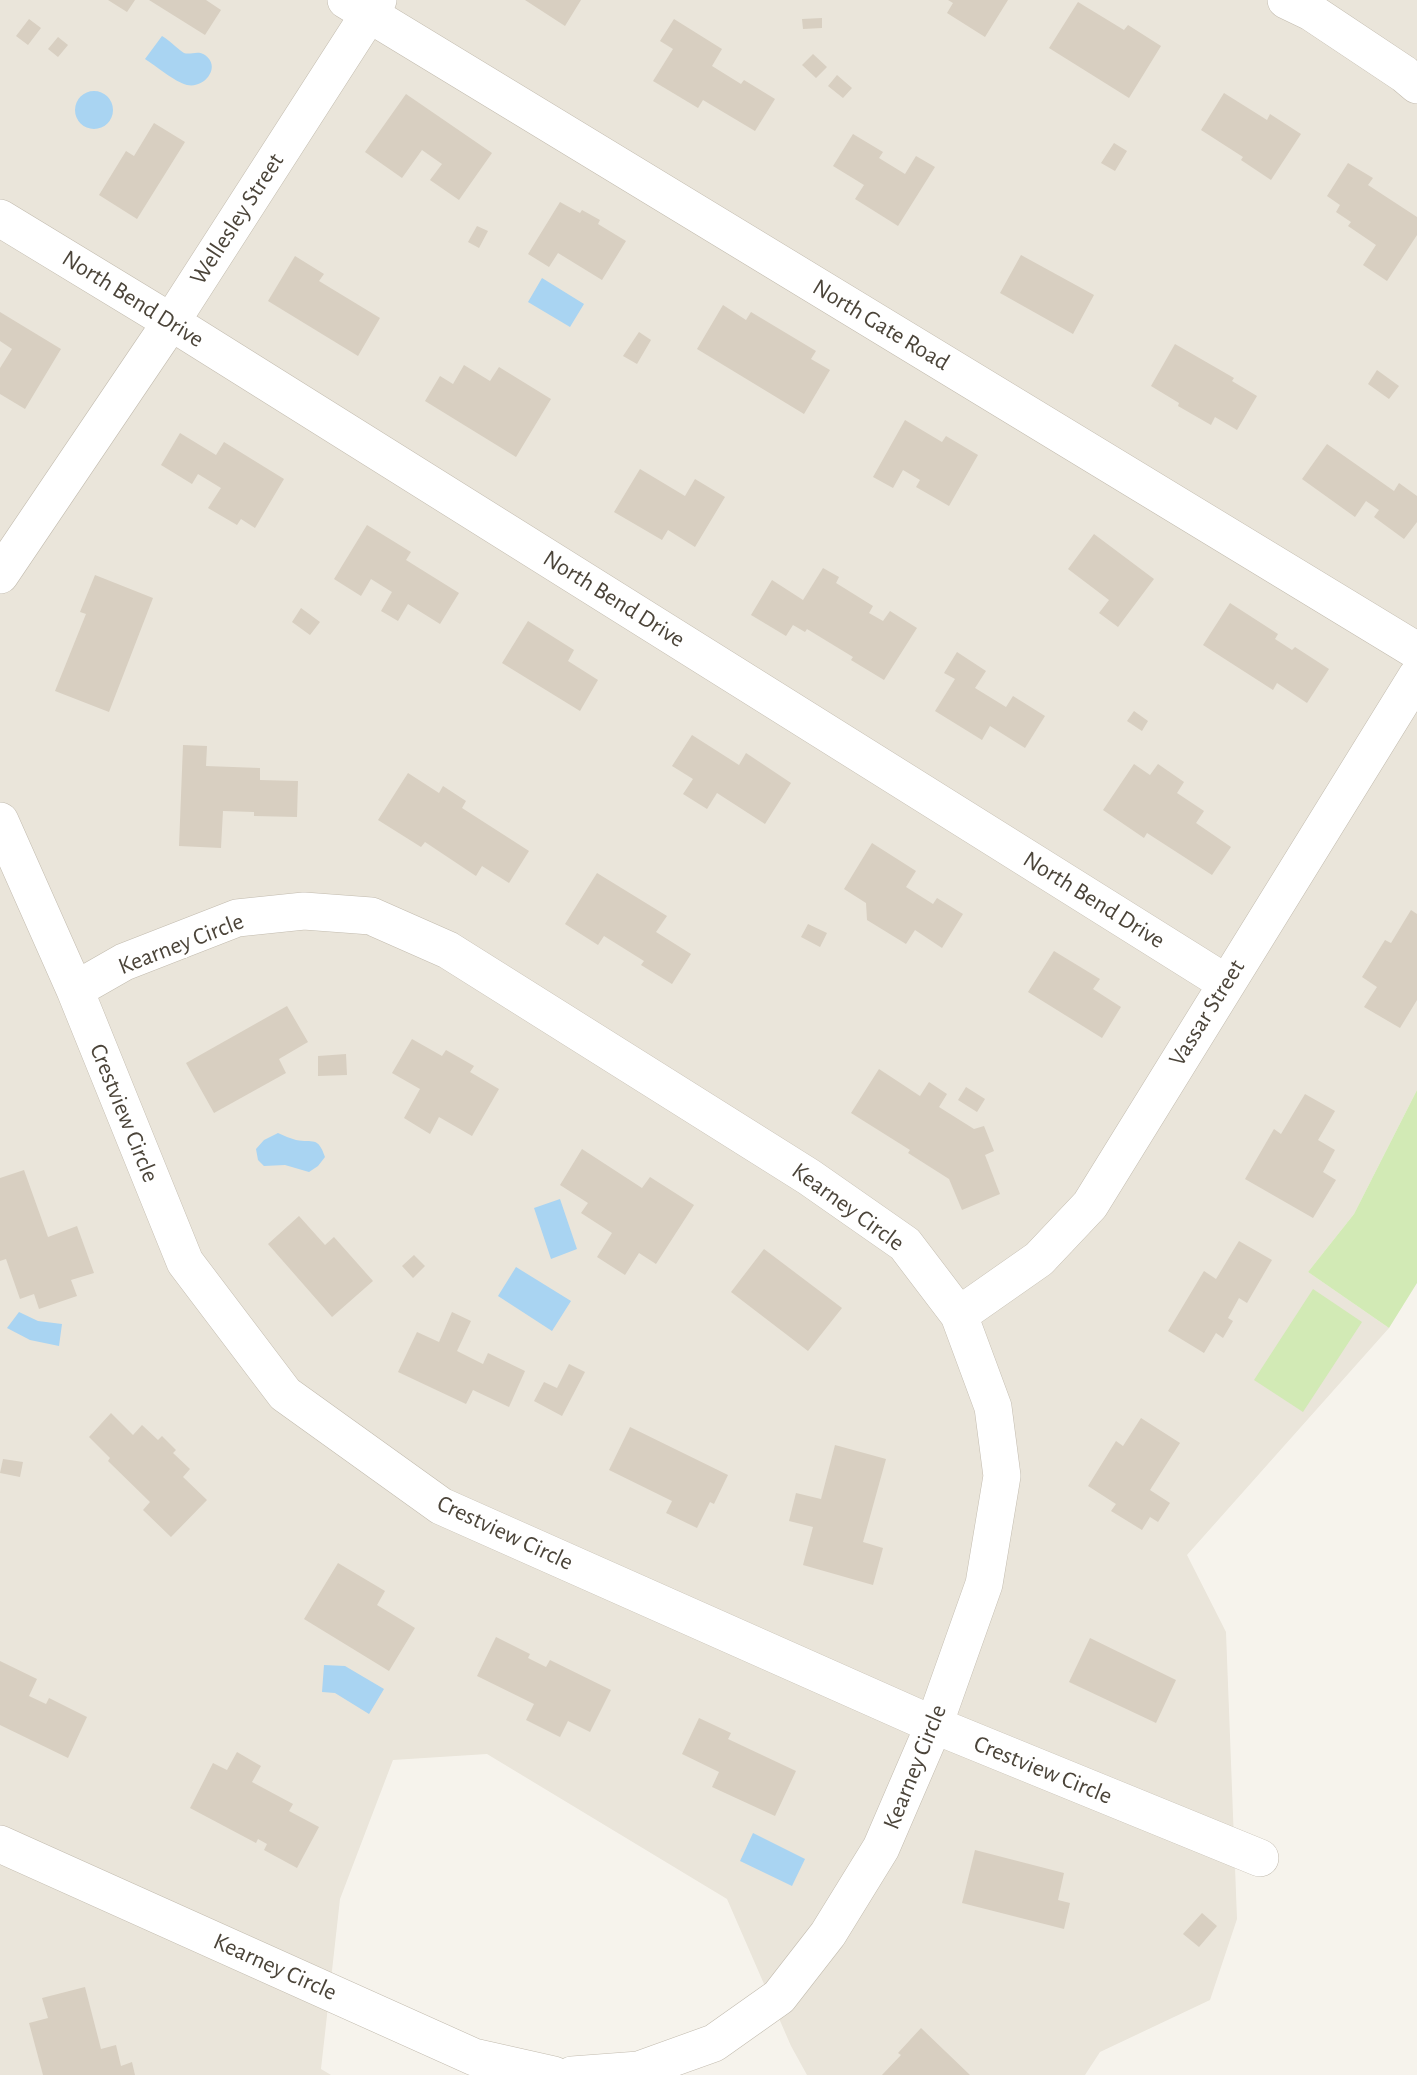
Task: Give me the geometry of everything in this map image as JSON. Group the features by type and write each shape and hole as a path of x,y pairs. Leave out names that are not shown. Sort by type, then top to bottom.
{"street":[{"path":"1286,0 1311,12 1417,85"},
{"name":"Wellesley Street","path":"0,575 171,322 364,5"},
{"name":"North Gate Road","path":"364,5 1417,650"},
{"name":"North Bend Drive","path":"0,218 171,322 1226,983"},
{"name":"Vassar Street","path":"959,1315 1039,1259 1090,1205 1417,677"},
{"name":"Crestview Circle","path":"0,821 75,990 185,1262 285,1394 441,1506 934,1725 1260,1858"},
{"name":"Kearney Circle","path":"75,990 124,962 237,918 304,911 371,916 448,950 809,1177 905,1244 959,1315 992,1407 1002,1476 984,1584 934,1725 881,1848 828,1934 779,1997 714,2043 639,2070 572,2075"},
{"name":"Kearney Circle","path":"0,1844 474,2056 554,2075"}],"shaded area":[{"path":"0,0 1417,0 1417,1090 1354,1214 1308,1272 1389,1328 1187,1555 1226,1632 1237,1919 1210,2000 1100,2052 1085,2075 807,2075 791,2046 727,1899 487,1754 393,1760 340,1899 321,2069 331,2075 0,2075"}],"green space":[{"path":"1417,1090 1417,1283 1389,1328 1308,1272 1354,1214"},
{"path":"1313,1289 1362,1322 1303,1412 1254,1380"}],"water":[{"path":"162,36 184,53 205,55 212,65 209,76 199,84 187,85 145,59"},
{"path":"94,91 107,97 113,110 107,123 94,129 81,123 75,110 81,97"},
{"path":"542,278 584,304 570,327 528,302"},
{"path":"278,1133 296,1140 317,1143 325,1157 309,1172 285,1165 264,1166 258,1160 256,1149 264,1140"},
{"path":"560,1199 577,1249 551,1259 534,1208"},
{"path":"516,1267 571,1301 552,1331 498,1296"},
{"path":"19,1312 38,1321 62,1324 59,1346 30,1340 7,1328"},
{"path":"324,1665 345,1666 384,1689 369,1714 335,1693 322,1692"},
{"path":"753,1833 805,1859 792,1886 740,1861"}],"building":[{"path":"108,0 135,0 127,12"},
{"path":"149,0 206,0 221,10 205,35"},
{"path":"525,0 581,0 565,26"},
{"path":"948,0 1008,0 985,37 947,13 953,3"},
{"path":"1078,2 1124,30 1128,25 1161,46 1129,98 1049,48"},
{"path":"822,18 822,28 803,29 802,19"},
{"path":"29,19 41,28 28,45 16,36"},
{"path":"674,19 722,49 712,66 741,84 744,80 775,99 755,131 703,100 698,108 653,81 673,49 660,41"},
{"path":"58,37 68,45 58,57 48,49"},
{"path":"813,54 827,67 816,78 802,65"},
{"path":"837,75 852,88 843,98 828,86"},
{"path":"1224,93 1267,120 1270,114 1301,134 1271,180 1241,160 1243,157 1201,130"},
{"path":"406,94 492,153 459,200 430,180 442,164 422,150 402,178 365,152"},
{"path":"154,123 185,142 137,219 99,195 126,151 134,156"},
{"path":"853,134 883,152 879,158 905,174 916,156 935,167 898,226 855,199 864,185 833,166"},
{"path":"1114,143 1127,151 1115,171 1101,163"},
{"path":"1348,163 1373,178 1368,185 1417,217 1417,235 1387,281 1363,265 1376,245 1348,226 1351,222 1336,212 1340,205 1327,196"},
{"path":"560,202 600,220 598,224 626,241 602,280 558,253 549,267 528,254"},
{"path":"477,226 488,231 479,248 468,242"},
{"path":"1021,255 1094,295 1073,334 1000,293"},
{"path":"295,256 324,274 319,281 380,318 358,356 268,301"},
{"path":"723,305 746,320 751,312 816,351 811,359 830,370 804,414 697,349"},
{"path":"0,312 61,349 25,409 0,394 0,368 12,349 0,341"},
{"path":"639,332 651,340 637,364 623,356"},
{"path":"1175,344 1234,378 1232,381 1257,396 1237,430 1215,417 1211,425 1151,386"},
{"path":"464,365 490,381 499,367 551,399 516,457 425,401 440,376 453,384"},
{"path":"1377,370 1399,386 1389,399 1368,384"},
{"path":"905,420 942,442 946,436 978,455 949,506 916,487 920,480 903,470 893,488 873,477"},
{"path":"180,433 216,455 224,442 284,479 255,528 241,519 237,525 208,508 221,488 198,474 192,484 161,465"},
{"path":"1327,444 1394,491 1399,483 1417,496 1417,522 1404,539 1374,517 1379,510 1366,501 1355,517 1302,479"},
{"path":"640,469 685,496 695,479 725,497 695,547 668,530 662,540 614,512"},
{"path":"367,525 411,552 406,560 459,593 440,624 408,604 398,621 381,611 392,592 371,579 361,596 334,579"},
{"path":"1094,534 1154,579 1118,627 1099,613 1109,600 1068,569"},
{"path":"823,568 839,577 836,583 873,606 869,613 883,621 890,611 917,628 884,680 807,629 805,632 793,625 786,636 751,615 772,580 803,600"},
{"path":"95,575 153,598 109,712 55,691 86,614 80,612"},
{"path":"1230,603 1278,634 1275,639 1292,650 1295,647 1329,669 1307,703 1277,683 1273,690 1203,645"},
{"path":"301,608 320,622 310,635 292,622"},
{"path":"528,621 574,650 568,661 598,680 580,711 502,663"},
{"path":"957,652 986,671 975,688 1006,707 1013,696 1045,716 1025,748 990,726 982,740 935,711 955,679 944,673"},
{"path":"1134,711 1148,721 1142,731 1127,721"},
{"path":"692,735 739,765 746,753 791,783 765,824 717,793 707,809 683,794 693,779 672,766"},
{"path":"183,745 207,746 206,766 260,768 260,780 298,781 297,817 254,816 254,812 223,811 221,848 179,846"},
{"path":"1134,764 1150,775 1158,764 1184,782 1177,793 1204,811 1196,823 1231,847 1212,875 1147,833 1144,838 1103,810"},
{"path":"408,773 439,793 443,786 466,801 462,808 529,851 509,883 482,866 476,876 425,842 421,847 378,820"},
{"path":"872,843 916,871 906,887 933,904 937,898 963,914 942,948 915,930 906,944 867,920 866,903 844,889"},
{"path":"597,873 667,916 656,932 691,954 672,984 641,965 644,961 604,936 598,945 565,924"},
{"path":"1411,910 1417,914 1417,1000 1400,1028 1364,1007 1377,987 1362,977 1385,940 1391,943"},
{"path":"808,924 827,933 820,947 801,937"},
{"path":"1054,951 1100,979 1093,989 1121,1007 1102,1038 1028,992"},
{"path":"287,1006 308,1042 279,1059 286,1073 214,1113 186,1063"},
{"path":"412,1039 442,1056 446,1050 474,1066 470,1072 499,1089 472,1136 439,1117 430,1134 404,1118 420,1089 392,1073"},
{"path":"346,1054 347,1075 318,1076 318,1056"},
{"path":"879,1069 920,1096 929,1082 947,1094 939,1107 974,1129 984,1126 994,1151 985,1155 1000,1194 962,1210 949,1179 908,1153 910,1150 851,1113"},
{"path":"966,1087 985,1099 977,1112 958,1100"},
{"path":"1305,1094 1335,1111 1318,1140 1335,1150 1323,1172 1336,1180 1313,1218 1245,1179 1274,1129 1281,1134"},
{"path":"582,1149 642,1188 650,1177 694,1205 656,1264 639,1253 625,1275 597,1257 612,1233 581,1213 588,1203 560,1185"},
{"path":"24,1170 48,1237 77,1226 94,1273 71,1280 77,1296 39,1309 34,1294 20,1299 6,1259 0,1261 0,1178"},
{"path":"299,1216 325,1245 334,1237 373,1281 332,1317 268,1244"},
{"path":"1239,1241 1272,1260 1247,1303 1239,1298 1228,1318 1233,1321 1223,1338 1216,1333 1204,1353 1168,1331 1204,1271 1216,1279"},
{"path":"764,1249 842,1308 808,1351 731,1292"},
{"path":"414,1255 425,1266 413,1278 402,1266"},
{"path":"452,1312 471,1321 457,1351 483,1364 488,1353 525,1371 509,1407 473,1390 466,1404 398,1372 417,1332 439,1342"},
{"path":"569,1364 585,1372 562,1416 534,1401 544,1382 557,1388"},
{"path":"111,1413 133,1435 142,1425 158,1440 162,1436 176,1450 173,1453 190,1469 183,1477 207,1500 171,1537 143,1510 150,1502 108,1461 110,1458 89,1437"},
{"path":"1141,1418 1180,1443 1150,1490 1170,1503 1158,1522 1150,1517 1142,1530 1111,1511 1116,1504 1088,1486 1116,1441 1123,1446"},
{"path":"630,1427 728,1475 714,1504 710,1502 697,1528 666,1513 672,1501 609,1470"},
{"path":"835,1445 886,1459 863,1542 883,1548 873,1585 803,1565 813,1527 789,1521 796,1493 821,1499"},
{"path":"3,1459 23,1462 20,1477 0,1473"},
{"path":"338,1563 385,1591 377,1605 415,1628 389,1671 304,1619"},
{"path":"496,1637 530,1654 528,1658 546,1667 550,1660 611,1690 590,1732 568,1721 560,1737 526,1720 534,1704 477,1676"},
{"path":"1090,1638 1176,1680 1156,1723 1069,1682"},
{"path":"0,1661 37,1679 29,1696 46,1704 49,1698 87,1717 68,1758 0,1725"},
{"path":"699,1718 731,1733 728,1739 796,1771 775,1816 712,1787 719,1772 682,1754"},
{"path":"237,1752 261,1766 252,1782 293,1804 289,1811 319,1827 297,1868 264,1850 267,1844 258,1839 256,1843 190,1808 213,1763 227,1770"},
{"path":"975,1850 1064,1873 1058,1900 1070,1903 1064,1929 962,1903"},
{"path":"1202,1913 1217,1926 1199,1947 1183,1934"},
{"path":"85,1987 101,2049 116,2045 121,2066 132,2062 135,2075 43,2075 29,2023 48,2018 42,1998"},
{"path":"921,2028 970,2075 882,2075"}]}
